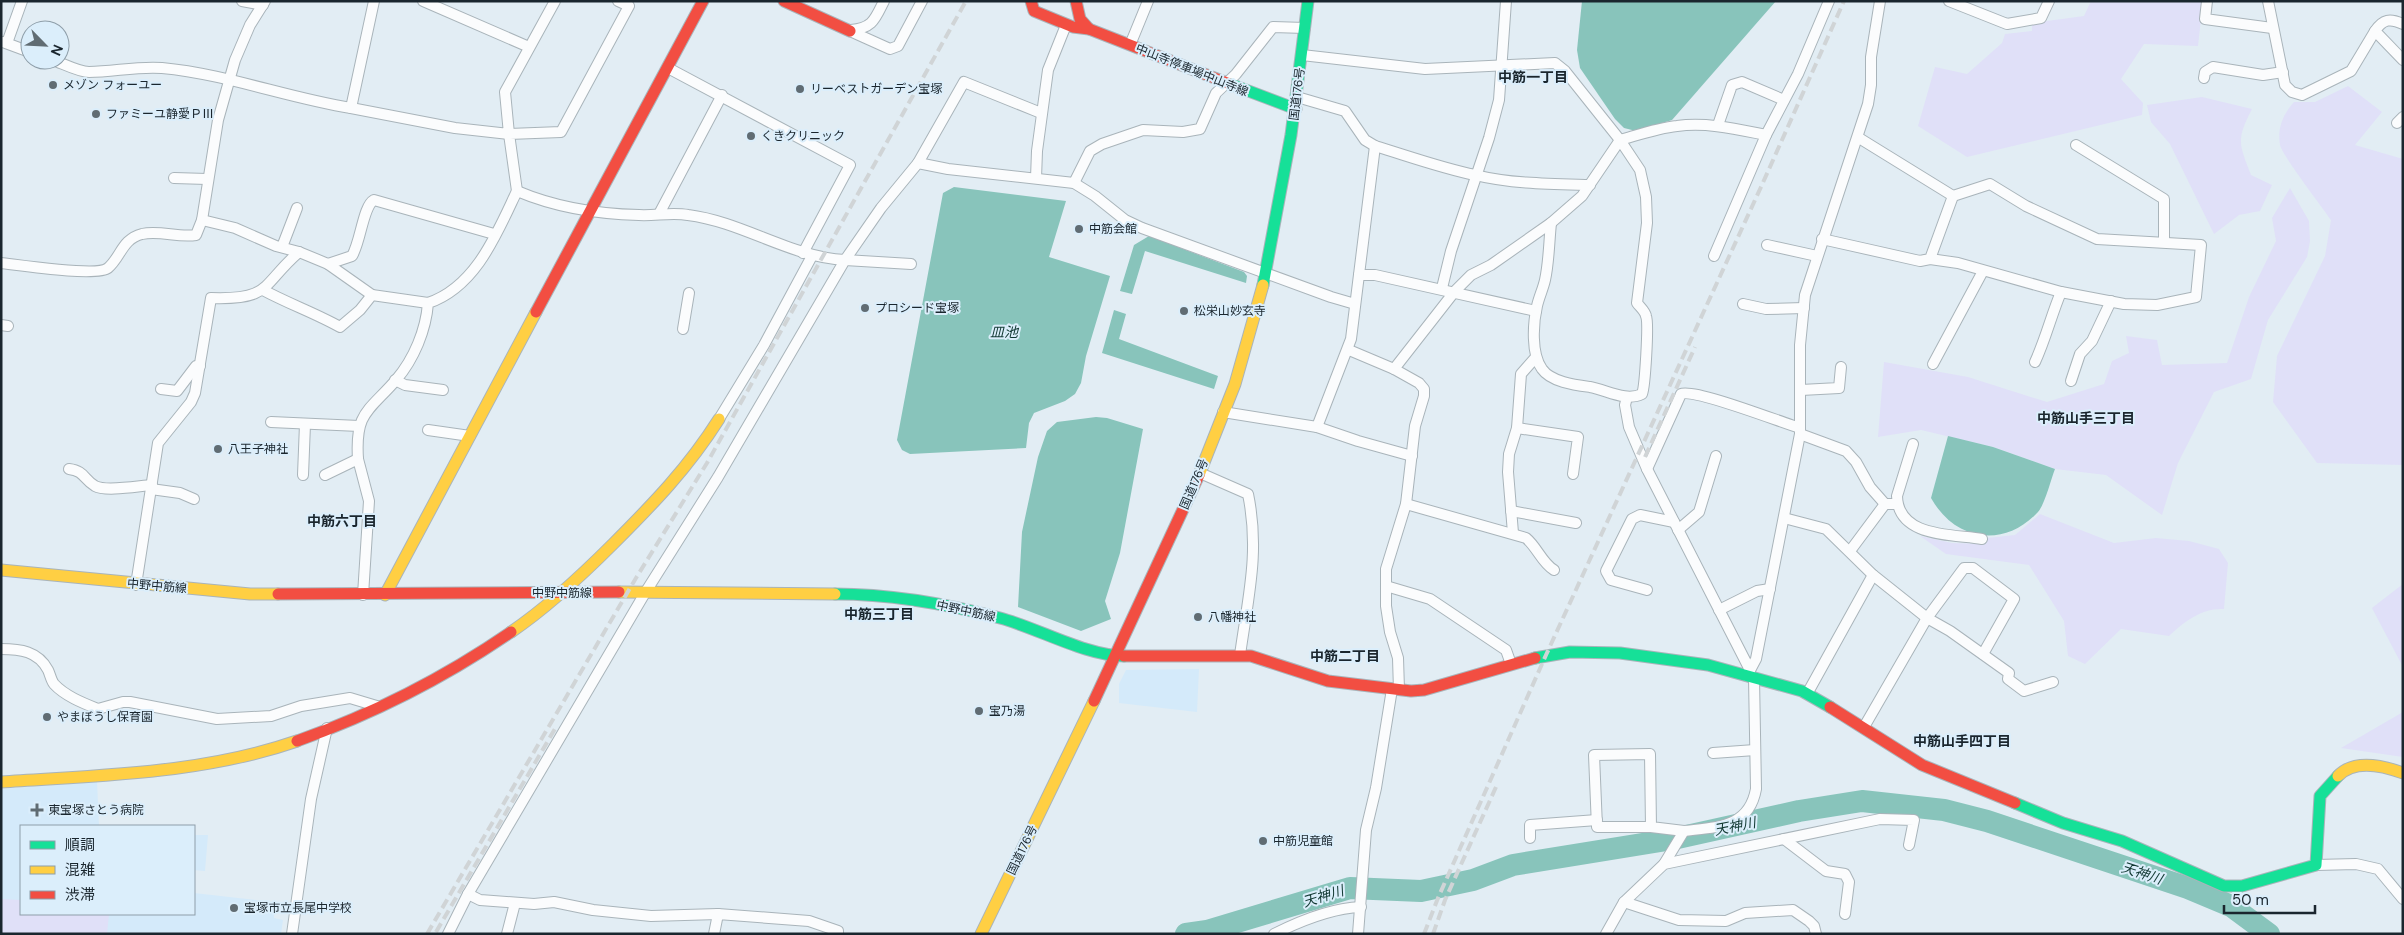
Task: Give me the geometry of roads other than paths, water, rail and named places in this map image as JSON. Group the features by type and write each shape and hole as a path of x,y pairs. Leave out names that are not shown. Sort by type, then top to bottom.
{"main road":[{"path":"385,595 703,1"},
{"path":"784,1 850,31"},
{"name":"中山寺停車場中山寺線","path":"1031,1 1034,11 1066,25 1089,29 1226,84 1296,109"},
{"path":"1076,1 1080,19 1089,29"},
{"name":"国道176号","path":"981,934 1116,656 1200,473 1243,357 1265,272 1296,109 1308,1"},
{"path":"1,782 211,763 266,750 380,707 463,663 519,627 586,571 656,502 681,474 719,419"},
{"name":"中野中筋線","path":"1,570 250,594 830,593 900,598 1001,618 1094,652 1116,656 1240,655 1272,661 1328,681 1396,689 1424,690 1554,653 1594,651 1688,661 1750,675 1807,694 1864,727 1922,765 2063,823 2122,841 2224,886 2242,886 2316,865"},
{"path":"2316,865 2320,796 2342,772 2357,766 2381,765 2403,773"}],"street":[{"path":"20,49 4,43 22,1"},
{"path":"1,263 38,268 106,270 123,245 132,238 152,233 196,235 202,220 207,179 218,120 241,43 264,3 242,1"},
{"path":"351,108 374,1"},
{"path":"423,1 529,47"},
{"path":"202,220 235,228 328,264 372,295 428,303 464,282 476,268 517,191 505,92 555,1"},
{"path":"70,66 88,72 113,69 161,68 230,80 311,102 455,128 509,134 560,132 629,6 618,1"},
{"path":"850,31 869,26 884,1"},
{"path":"850,31 890,49 898,46 922,1"},
{"path":"1130,45 1148,1"},
{"path":"1442,288 1451,251 1489,138 1499,100 1506,1"},
{"path":"1714,256 1766,135 1798,74 1830,1"},
{"path":"1750,675 1756,659 1800,431 1800,346 1804,308 1822,239 1859,138 1871,85 1871,57 1880,1"},
{"path":"1948,1 2007,24 2041,18 2049,1"},
{"path":"2207,1 2205,19 2272,28"},
{"path":"2268,1 2282,72 2286,84 2292,92 2306,94 2351,70 2375,32 2387,20 2403,24"},
{"path":"1036,178 1041,113 1048,70 1066,25"},
{"path":"1074,183 1090,151 1102,144 1143,130 1183,132 1200,130 1216,93 1226,84 1273,27 1278,25 1305,28"},
{"path":"2375,32 2403,60"},
{"path":"1302,55 1425,69 1555,63 1578,86 1620,140 1640,170 1646,197 1647,223 1637,304 1646,314 1648,323 1642,394 1627,396 1554,378 1543,371 1536,357 1536,311 1545,281 1551,223"},
{"path":"2204,78 2205,72 2213,67 2263,75 2282,72"},
{"path":"668,68 722,95 850,166 764,346 719,419"},
{"path":"448,934 468,894 645,593 718,477 845,260 881,208 918,163 964,82 1041,113"},
{"path":"1718,125 1732,85 1742,82 1784,100"},
{"path":"659,214 722,95"},
{"path":"1297,96 1345,112 1365,140 1375,146 1476,176 1545,184 1590,185"},
{"path":"1394,369 1455,291 1471,275 1492,265 1551,223 1582,196 1620,140 1674,126 1718,125 1766,135"},
{"path":"1822,239 1920,261 1930,259 1958,263 2061,292 2111,301 2157,305 2196,297 2201,245 2164,241 2123,242 2097,239 2026,206 1990,184 1953,196 1859,138"},
{"path":"2076,145 2164,199 2164,241"},
{"path":"1317,427 1349,350 1375,146"},
{"path":"918,163 948,169 1074,183 1125,220 1330,297 1355,304"},
{"path":"174,178 207,179"},
{"path":"517,191 544,202 589,213 688,214 746,230 808,254 845,260 911,264"},
{"path":"1930,259 1953,196"},
{"path":"328,264 352,256 360,239 367,206 374,200 494,234"},
{"path":"282,247 297,208"},
{"path":"1767,244 1817,256"},
{"path":"136,584 158,443 191,402 200,366 212,298 243,298 263,290 299,252"},
{"path":"1933,364 1983,271"},
{"path":"1359,275 1375,275 1442,288 1536,311"},
{"path":"263,290 296,308 316,314 340,327 360,310 372,295"},
{"path":"2035,362 2050,330 2049,321 2061,292"},
{"path":"683,329 689,293"},
{"path":"2071,382 2080,354 2092,341 2111,301"},
{"path":"363,595 369,501 358,459 357,436 359,426 372,403 396,380 426,324 428,303"},
{"path":"1743,304 1766,309 1804,308"},
{"path":"1349,350 1394,369 1419,383 1424,389 1424,396 1415,426 1406,504 1386,568 1390,632 1398,658 1396,689 1366,830 1358,934"},
{"path":"1513,533 1508,472 1509,454 1517,428 1521,374 1536,357"},
{"path":"161,389 177,391 196,366 200,366"},
{"path":"1801,390 1839,388 1841,367"},
{"path":"396,380 406,385 443,390"},
{"path":"1647,469 1681,394 1686,392 1704,395 1800,431 1846,451 1856,462 1870,487 1885,504 1897,504"},
{"path":"1627,396 1625,405 1629,427 1647,469 1750,675 1756,789 1749,810 1742,818 1731,823 1684,831 1597,827 1594,755 1650,754 1651,828"},
{"path":"1223,412 1317,427 1412,456"},
{"path":"271,422 359,426"},
{"path":"303,476 305,424"},
{"path":"1517,428 1578,437 1573,474"},
{"path":"428,430 470,436"},
{"path":"1913,444 1897,496 1897,504 1902,514 1921,529 1936,535 1982,540"},
{"path":"1647,590 1611,580 1606,571 1632,519 1640,515 1676,526 1699,512 1716,456"},
{"path":"325,475 358,459"},
{"path":"68,469 79,471 96,486 116,488 151,487 194,498"},
{"path":"1200,473 1248,494 1253,519 1254,557 1240,655"},
{"path":"1406,504 1513,533 1533,544 1548,567 1554,570"},
{"path":"1850,551 1885,504"},
{"path":"1511,512 1576,523"},
{"path":"1784,518 1826,529 1873,575 1927,618 1950,631 2009,673 2008,679 2024,691 2053,682"},
{"path":"1864,727 1927,618 1964,568 1973,568 2014,599 1983,654"},
{"path":"1807,694 1873,575"},
{"path":"1386,586 1430,599 1506,650 1510,664"},
{"path":"1719,610 1757,591 1770,589"},
{"path":"1,649 29,652 37,657 48,670 54,684 72,697 98,709 130,702 216,720 271,716 301,706 350,698 380,707"},
{"path":"292,934 310,808 327,728"},
{"path":"1713,752 1754,750"},
{"path":"1664,864 1880,819 1914,820 1909,845"},
{"path":"1530,838 1530,825 1597,820"},
{"path":"1606,934 1624,902 1664,864 1684,831"},
{"path":"1784,839 1826,871 1845,874 1849,882 1845,914"},
{"path":"2316,865 2356,864 2378,869 2403,899"},
{"path":"468,894 480,900 515,903 554,902 593,910 651,916 718,914 809,922 838,931 838,934"},
{"path":"1624,902 1679,920 1726,920 1745,913 1793,910 1809,920 1814,926 1816,934"},
{"path":"507,934 515,903"},
{"path":"1274,934 1295,923 1361,903"},
{"path":"714,934 718,914"}],"water":[{"path":"1582,1 1776,1 1672,120 1636,131 1624,128 1615,119 1580,68 1577,50"},
{"name":"皿池","path":"954,187 1066,201 1049,257 1110,276 1086,356 1081,383 1075,394 1065,401 1034,413 1029,423 1026,448 910,454 902,450 897,440 943,193"},
{"path":"1149,236 1244,272 1247,276 1246,283 1145,251 1132,294 1120,291 1134,245"},
{"path":"1114,310 1126,314 1119,339 1218,376 1214,389 1102,353"},
{"path":"1096,417 1107,418 1143,429 1120,553 1105,601 1111,619 1081,631 1018,607 1022,532 1038,457 1047,431 1057,422"},
{"path":"1948,436 1993,447 2055,469 2038,512 2025,524 1996,535 1981,535 1966,531 1953,524 1931,498"}],"waterway":[{"name":"天神川","path":"1186,934 1207,931 1350,888 1421,891 1473,880 1513,865 1673,839 1799,811 1862,801 1944,810 1987,821 2188,888 2231,906 2269,934"}],"railway":[{"path":"427,934 636,578 707,463 966,1"},
{"path":"1424,934 1438,898 1546,655 1761,187 1844,1"},
{"path":"1645,457 1695,347"},
{"path":"436,932 556,727"},
{"path":"1433,934 1445,900 1496,787"}],"place":[{"name":"メゾン フォーユー","path":"53,85"},
{"name":"リーベストガーデン宝塚","path":"800,89"},
{"name":"ファミーユ静愛ＰⅢ","path":"96,114"},
{"name":"くきクリニック","path":"751,136"},
{"name":"中筋会館","path":"1079,229"},
{"name":"プロシード宝塚","path":"865,308"},
{"name":"松栄山妙玄寺","path":"1184,311"},
{"name":"八王子神社","path":"218,449"},
{"name":"八幡神社","path":"1198,617"},
{"name":"宝乃湯","path":"979,711"},
{"name":"やまぼうし保育園","path":"47,717"},
{"name":"東宝塚さとう病院","path":"37,810"},
{"name":"中筋児童館","path":"1263,841"},
{"name":"宝塚市立長尾中学校","path":"234,908"}],"district":[{"name":"中筋一丁目","path":"1533,77"},
{"name":"中筋山手三丁目","path":"2086,418"},
{"name":"中筋六丁目","path":"342,521"},
{"name":"中筋三丁目","path":"879,614"},
{"name":"中筋二丁目","path":"1345,656"},
{"name":"中筋山手四丁目","path":"1962,741"}]}
